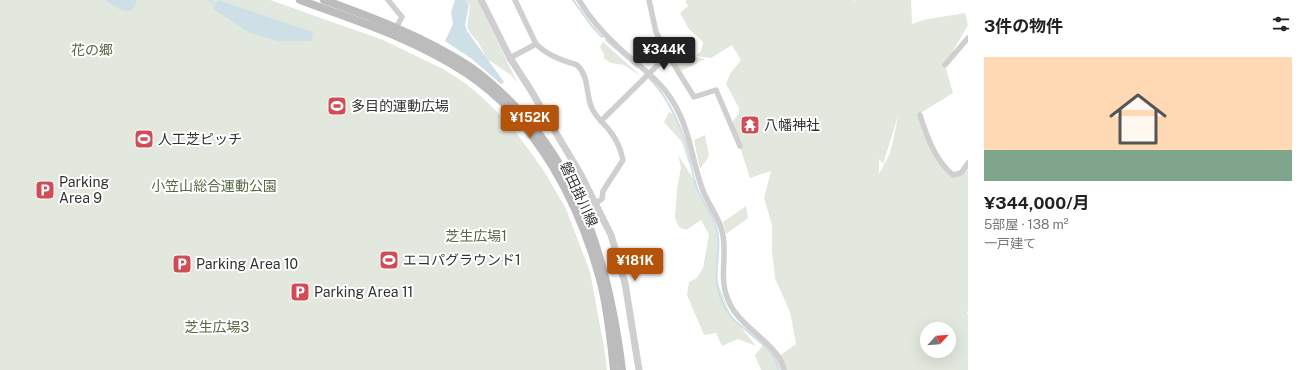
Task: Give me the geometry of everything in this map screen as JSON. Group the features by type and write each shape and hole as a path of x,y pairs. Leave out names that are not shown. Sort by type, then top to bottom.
{"main road":[{"name":"磐田掛川線","path":"300,0 412,43 444,59 485,87 517,118 554,168 580,221 601,283 614,370"},
{"name":"磐田掛川線","path":"324,0 396,28 450,55 485,78 522,112 549,148 570,182 589,224 610,293 622,370"}],"street":[{"path":"388,0 402,18 396,28"},
{"path":"481,0 510,58 553,127 596,203 611,235 625,284 639,370"},
{"path":"515,0 536,44 542,51 554,58 577,65 580,68 587,83 591,106 601,121 612,133 620,148 623,160 603,191 602,199 596,203"},
{"path":"579,0 599,27 617,46 650,73 660,83 673,101 681,116 690,141 702,188 723,232 724,248 722,278 731,306 739,318 779,356 784,370"},
{"path":"649,0 656,32 668,55 694,97 716,90 740,146"},
{"path":"945,65 968,38"},
{"path":"510,58 536,44"},
{"path":"601,121 668,55 683,49"},
{"path":"920,115 931,146 948,171 953,175 957,175 961,173 968,163"}],"green space":[{"name":"小笠山総合運動公園","path":"0,0 270,0 383,40 443,69 465,83 484,99 512,127 544,171 566,209 590,272 607,370 0,370"},
{"path":"465,0 477,0 518,84 511,75 487,59 478,42 470,33 467,27 470,5"},
{"path":"685,0 855,0 853,3 856,0 911,0 912,24 923,20 965,13 968,25 945,65 953,93 919,114 928,141 953,175 968,165 968,370 761,370 755,355 764,344 779,356 796,344 790,312 775,278 772,250 772,225 764,198 771,171 750,178 732,122 739,114 739,108 726,84 730,74 741,60 732,45 711,58 696,56 701,51 703,42 689,29 680,13 688,6","holes":["899,113 890,153 879,174 879,159 883,164"]},
{"path":"603,42 641,76 624,65 611,63 604,58 604,54 600,47"},
{"path":"688,52 692,56 705,59 681,71 672,56"},
{"path":"669,112 673,114 682,133 692,161 689,164 682,142 664,122"},
{"path":"705,135 709,156 700,169 694,140"},
{"path":"678,155 691,175 716,226 718,241 717,281 730,314 756,346 738,339 722,346 716,333 704,335 687,295 689,282 697,278 703,268 709,235 701,220 686,230 679,227 675,218 677,190 681,167"},
{"path":"746,206 748,218 726,234 723,222"}],"shaded area":[{"path":"105,0 137,0 135,6 128,11 119,9"},
{"path":"218,0 313,32 311,41 278,41 250,33 213,9"},
{"path":"455,0 465,0 469,5 465,25 467,31 504,82 501,84 472,59 445,41 453,24 451,12"}],"waterway":[{"path":"209,0 215,4"},
{"path":"573,0 591,25 602,37"},
{"path":"606,40 637,67"},
{"path":"649,78 670,106 678,122 686,144 697,188 716,226 718,234 717,285 722,303 733,319 760,342 773,356 777,363 778,370"}],"place":[{"name":"多目的運動広場","path":"337,106"},
{"name":"八幡神社","path":"750,125"},
{"name":"人工芝ピッチ","path":"144,139"},
{"name":"Parking Area 9","path":"45,190"},
{"name":"エコパグラウンド1","path":"389,260"},
{"name":"Parking Area 10","path":"182,264"},
{"name":"Parking Area 11","path":"300,292"}],"park label":[{"name":"花の郷","path":"92,50"},
{"name":"芝生広場1","path":"476,236"},
{"name":"芝生広場3","path":"217,327"}]}
